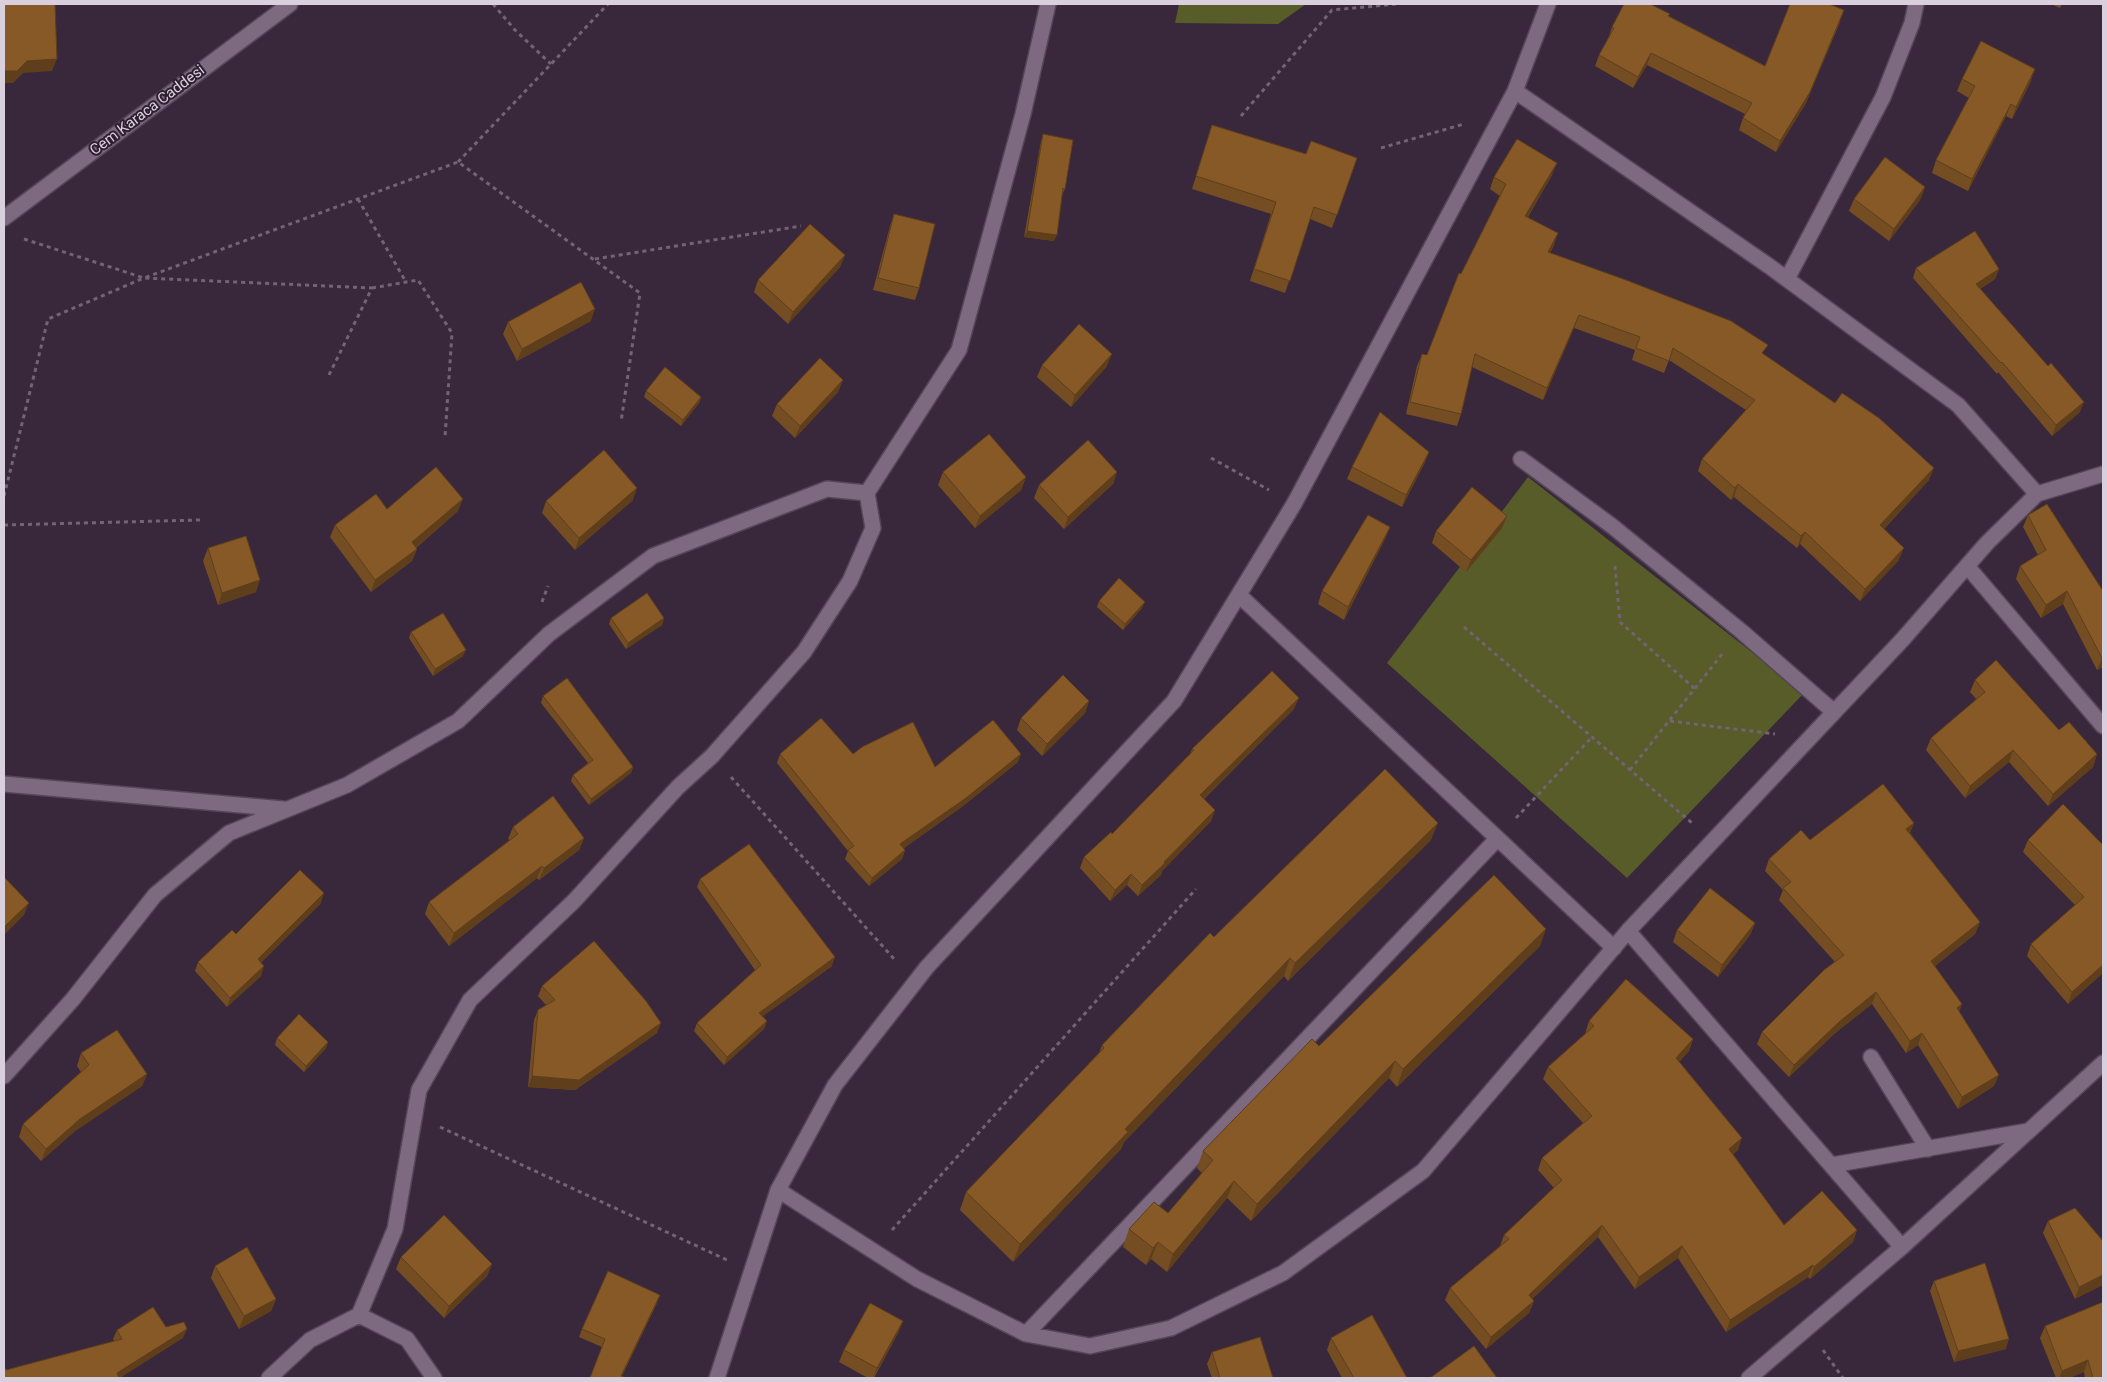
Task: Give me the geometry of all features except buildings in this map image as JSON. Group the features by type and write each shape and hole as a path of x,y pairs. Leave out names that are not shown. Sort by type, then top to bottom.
{"street":[{"name":"Cem Karaca Caddesi","path":"4,218 290,4"},
{"path":"268,1378 310,1340 359,1314 394,1229 419,1090 470,1000 574,901 678,787 712,756 804,652 850,581 874,528 867,493 959,350 1023,114 1048,4"},
{"path":"717,1378 778,1190 835,1084 927,967 1174,701 1294,504 1515,91 1548,4"},
{"path":"1787,280 1883,97 1912,23 1916,4"},
{"path":"1515,91 1787,280 1958,405 2037,494"},
{"path":"1521,459 1612,526 1741,631 1834,712"},
{"path":"778,1190 917,1279 1026,1334 1090,1346 1171,1328 1283,1273 1423,1171 1628,932 1903,639 1986,543 2037,494 2103,474"},
{"path":"4,1076 73,999 155,895 229,833 347,785 458,721 549,634 653,556 827,489 867,493"},
{"path":"1967,566 2103,726"},
{"path":"1239,595 1614,948"},
{"path":"4,784 287,810"},
{"path":"1026,1334 1497,839"},
{"path":"1628,932 1902,1247"},
{"path":"1871,1057 1928,1148"},
{"path":"1749,1378 1902,1247 2103,1062"},
{"path":"1832,1165 2028,1131"},
{"path":"359,1314 407,1339 434,1378"}],"path":[{"path":"492,4 515,30 551,64"},
{"path":"4,496 48,319 144,278 458,162 608,4"},
{"path":"1241,116 1332,10 1397,4"},
{"path":"1381,148 1503,113"},
{"path":"458,162 640,293 621,422"},
{"path":"358,199 406,282"},
{"path":"594,259 801,226"},
{"path":"22,238 144,278 372,288 418,280 452,333 445,437"},
{"path":"328,377 372,288"},
{"path":"1211,458 1294,504"},
{"path":"4,526 200,520"},
{"path":"1612,526 1620,622 1695,689"},
{"path":"1464,627 1713,841"},
{"path":"1630,770 1741,631"},
{"path":"1669,721 1810,738"},
{"path":"1497,839 1592,737"},
{"path":"712,756 915,982"},
{"path":"873,1251 1196,889"},
{"path":"415,1115 752,1272"}],"green space":[{"path":"1179,4 1306,4 1278,24 1175,23"},
{"path":"1528,477 1804,693 1627,878 1387,663"}]}
